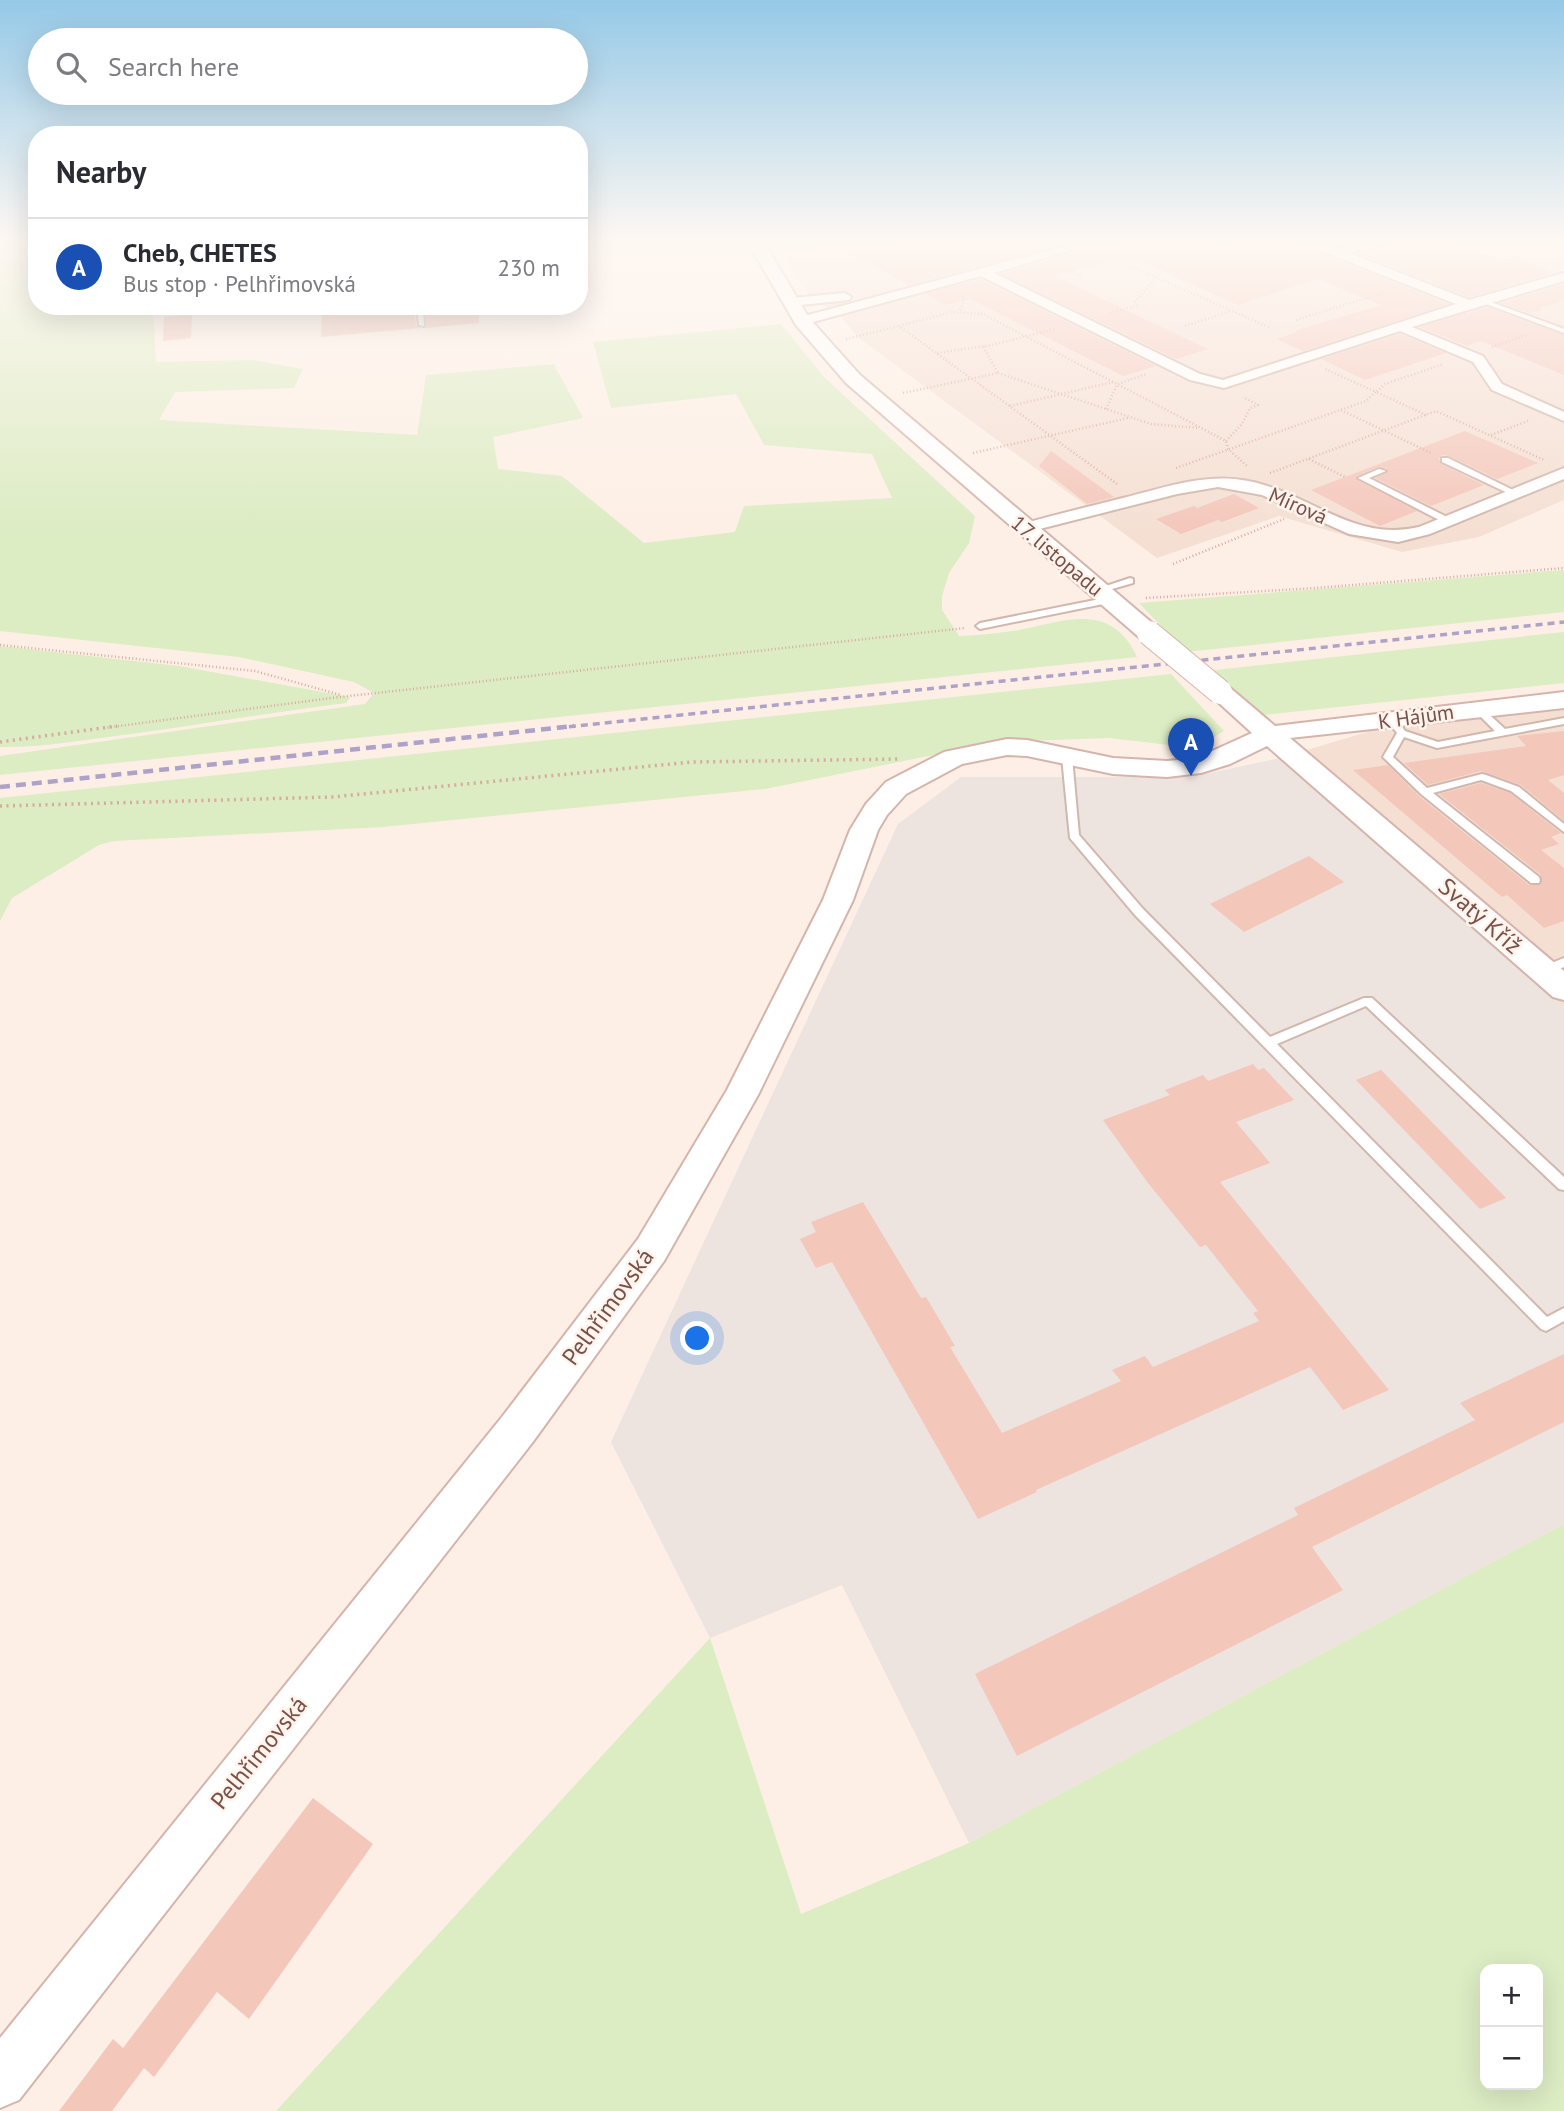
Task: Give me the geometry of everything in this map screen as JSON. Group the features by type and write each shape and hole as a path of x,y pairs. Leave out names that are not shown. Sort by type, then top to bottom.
{"street":[{"name":"17. listopadu","path":"814,338 875,400 1395,843"},
{"path":"1116,338 1204,381 1224,384 1366,338"},
{"path":"1428,338 1470,355 1484,364 1497,387 1558,415"},
{"name":"Mírová","path":"1024,528 1218,482 1245,485 1268,492 1355,531 1382,536 1412,535 1515,493 1558,468"},
{"name":"K Hájům","path":"1269,736 1290,730 1397,727 1478,709 1564,700"},
{"name":"Pelhřimovská","path":"0,2081 517,1430 651,1250 741,1095 838,900 853,855 876,810 896,788 954,758 1007,747 1113,766 1167,769 1220,758 1269,736"},
{"name":"Svatý Kříž","path":"1395,843 1557,974"}],"lane":[{"path":"1445,460 1515,493"},
{"path":"1382,471 1363,478 1448,521"},
{"path":"981,626 1104,595 1130,581"},
{"path":"1478,709 1502,732"},
{"path":"1535,880 1425,792 1388,757 1397,727 1437,746 1564,721"},
{"path":"1067,757 1074,836 1139,912 1546,1325 1564,1314"},
{"path":"1425,792 1482,777 1515,789 1564,829"},
{"path":"1268,1043 1368,1001 1564,1185"}],"path":[{"path":"820,345 851,338"},
{"path":"916,338 1138,499"},
{"path":"937,352 1027,338 1226,441 1228,449 1259,477 1268,492"},
{"path":"1169,470 1366,401 1385,384 1519,338"},
{"path":"983,346 998,373"},
{"path":"1303,359 1426,415"},
{"path":"875,400 998,373 1152,424 1202,428"},
{"path":"1009,406 1115,383"},
{"path":"1106,409 1117,389 1115,383"},
{"path":"1226,441 1242,424 1250,408 1258,405 1236,394"},
{"path":"1340,410 1445,460"},
{"path":"1259,477 1436,411 1558,468"},
{"path":"1490,436 1558,415"},
{"path":"945,460 1130,417"},
{"path":"1173,564 1308,510"},
{"path":"1104,595 1304,589 1564,568"},
{"path":"0,741 344,696 981,626"},
{"path":"0,645 255,671 344,696"},
{"path":"0,806 332,797 692,762 899,759"}],"shaded area":[{"path":"859,338 1564,338 1564,500 1479,537 1402,552 1279,516 1157,558"},
{"path":"1564,709 1564,1008 1280,758 1394,724"},
{"path":"1280,758 1564,1008 1564,1524 969,1843 842,1585 710,1638 611,1442 898,824 961,777 1191,777"}],"green space":[{"path":"0,338 155,338 156,362 252,360 303,369 294,388 175,392 159,420 417,435 426,375 554,364 583,418 493,437 498,469 562,476 644,543 735,532 744,506 892,498 872,454 764,445 736,394 611,408 593,342 640,338 792,338 824,377 975,516 969,543 949,573 942,596 942,610 959,636 1086,619 1101,621 1114,628 1126,639 1137,657 0,775 0,756 365,704 374,693 354,682 239,657 0,631"},
{"path":"1564,570 1564,612 1186,652 1139,603"},
{"path":"1564,632 1564,683 1262,715 1213,674 1215,670"},
{"path":"0,646 179,666 350,697 346,703 161,730 25,747 0,747"},
{"path":"1171,674 1224,731 1195,748 1109,738 998,742 765,789 383,827 114,841 99,845 12,898 0,921 0,798"},
{"path":"1564,1524 1564,2111 276,2111 710,1638 801,1914 969,1843"}],"building":[{"path":"163,338 191,338 191,338 163,341"},
{"path":"1047,338 1099,338 1156,366 1123,376"},
{"path":"1132,338 1184,338 1208,349 1176,359"},
{"path":"1280,338 1345,338 1303,351 1276,339"},
{"path":"1389,338 1409,338 1446,353 1365,380 1321,359"},
{"path":"1446,338 1564,338 1564,375 1481,341 1467,346"},
{"path":"1465,431 1538,463 1497,479 1442,455 1439,458 1441,464 1484,485 1431,506 1375,478 1388,472 1387,468 1378,467 1357,476 1356,479 1417,511 1380,526 1311,490"},
{"path":"1051,451 1114,497 1087,504 1039,466"},
{"path":"1234,494 1259,508 1222,522 1197,508"},
{"path":"1194,506 1218,520 1181,534 1156,519"},
{"path":"1564,731 1564,775 1548,780 1564,793 1564,821 1521,785 1481,771 1428,785 1404,763 1526,746 1517,736"},
{"path":"1388,765 1419,796 1529,885 1541,885 1541,875 1439,794 1481,783 1510,793 1561,833 1551,837 1559,844 1541,850 1564,868 1564,921 1544,928 1507,895 1502,897 1353,770"},
{"path":"1309,856 1344,882 1244,932 1210,904"},
{"path":"1253,1064 1258,1070 1264,1068 1294,1100 1236,1122 1270,1163 1220,1182 1389,1390 1343,1410 1310,1367 1036,1490 1037,1492 978,1519 832,1262 816,1268 800,1239 816,1232 811,1222 863,1202 921,1298 926,1297 955,1346 950,1347 1002,1433 1121,1381 1112,1370 1145,1356 1153,1367 1259,1321 1253,1313 1258,1311 1206,1245 1200,1247 1148,1183 1103,1120 1170,1095 1165,1090 1203,1075 1208,1081"},
{"path":"1381,1070 1506,1198 1480,1209 1356,1080"},
{"path":"1564,1354 1564,1422 1312,1547 1343,1590 1017,1756 975,1674 1298,1515 1294,1508 1475,1420 1460,1403"},
{"path":"313,1798 373,1844 249,2019 217,1992 154,2077 144,2068 112,2111 59,2111 113,2039 123,2048"}],"railway":[{"path":"557,728 1564,622"},
{"path":"0,787 574,726"}],"place":[{"name":"Cheb, CHETES","path":"1191,776"}]}
